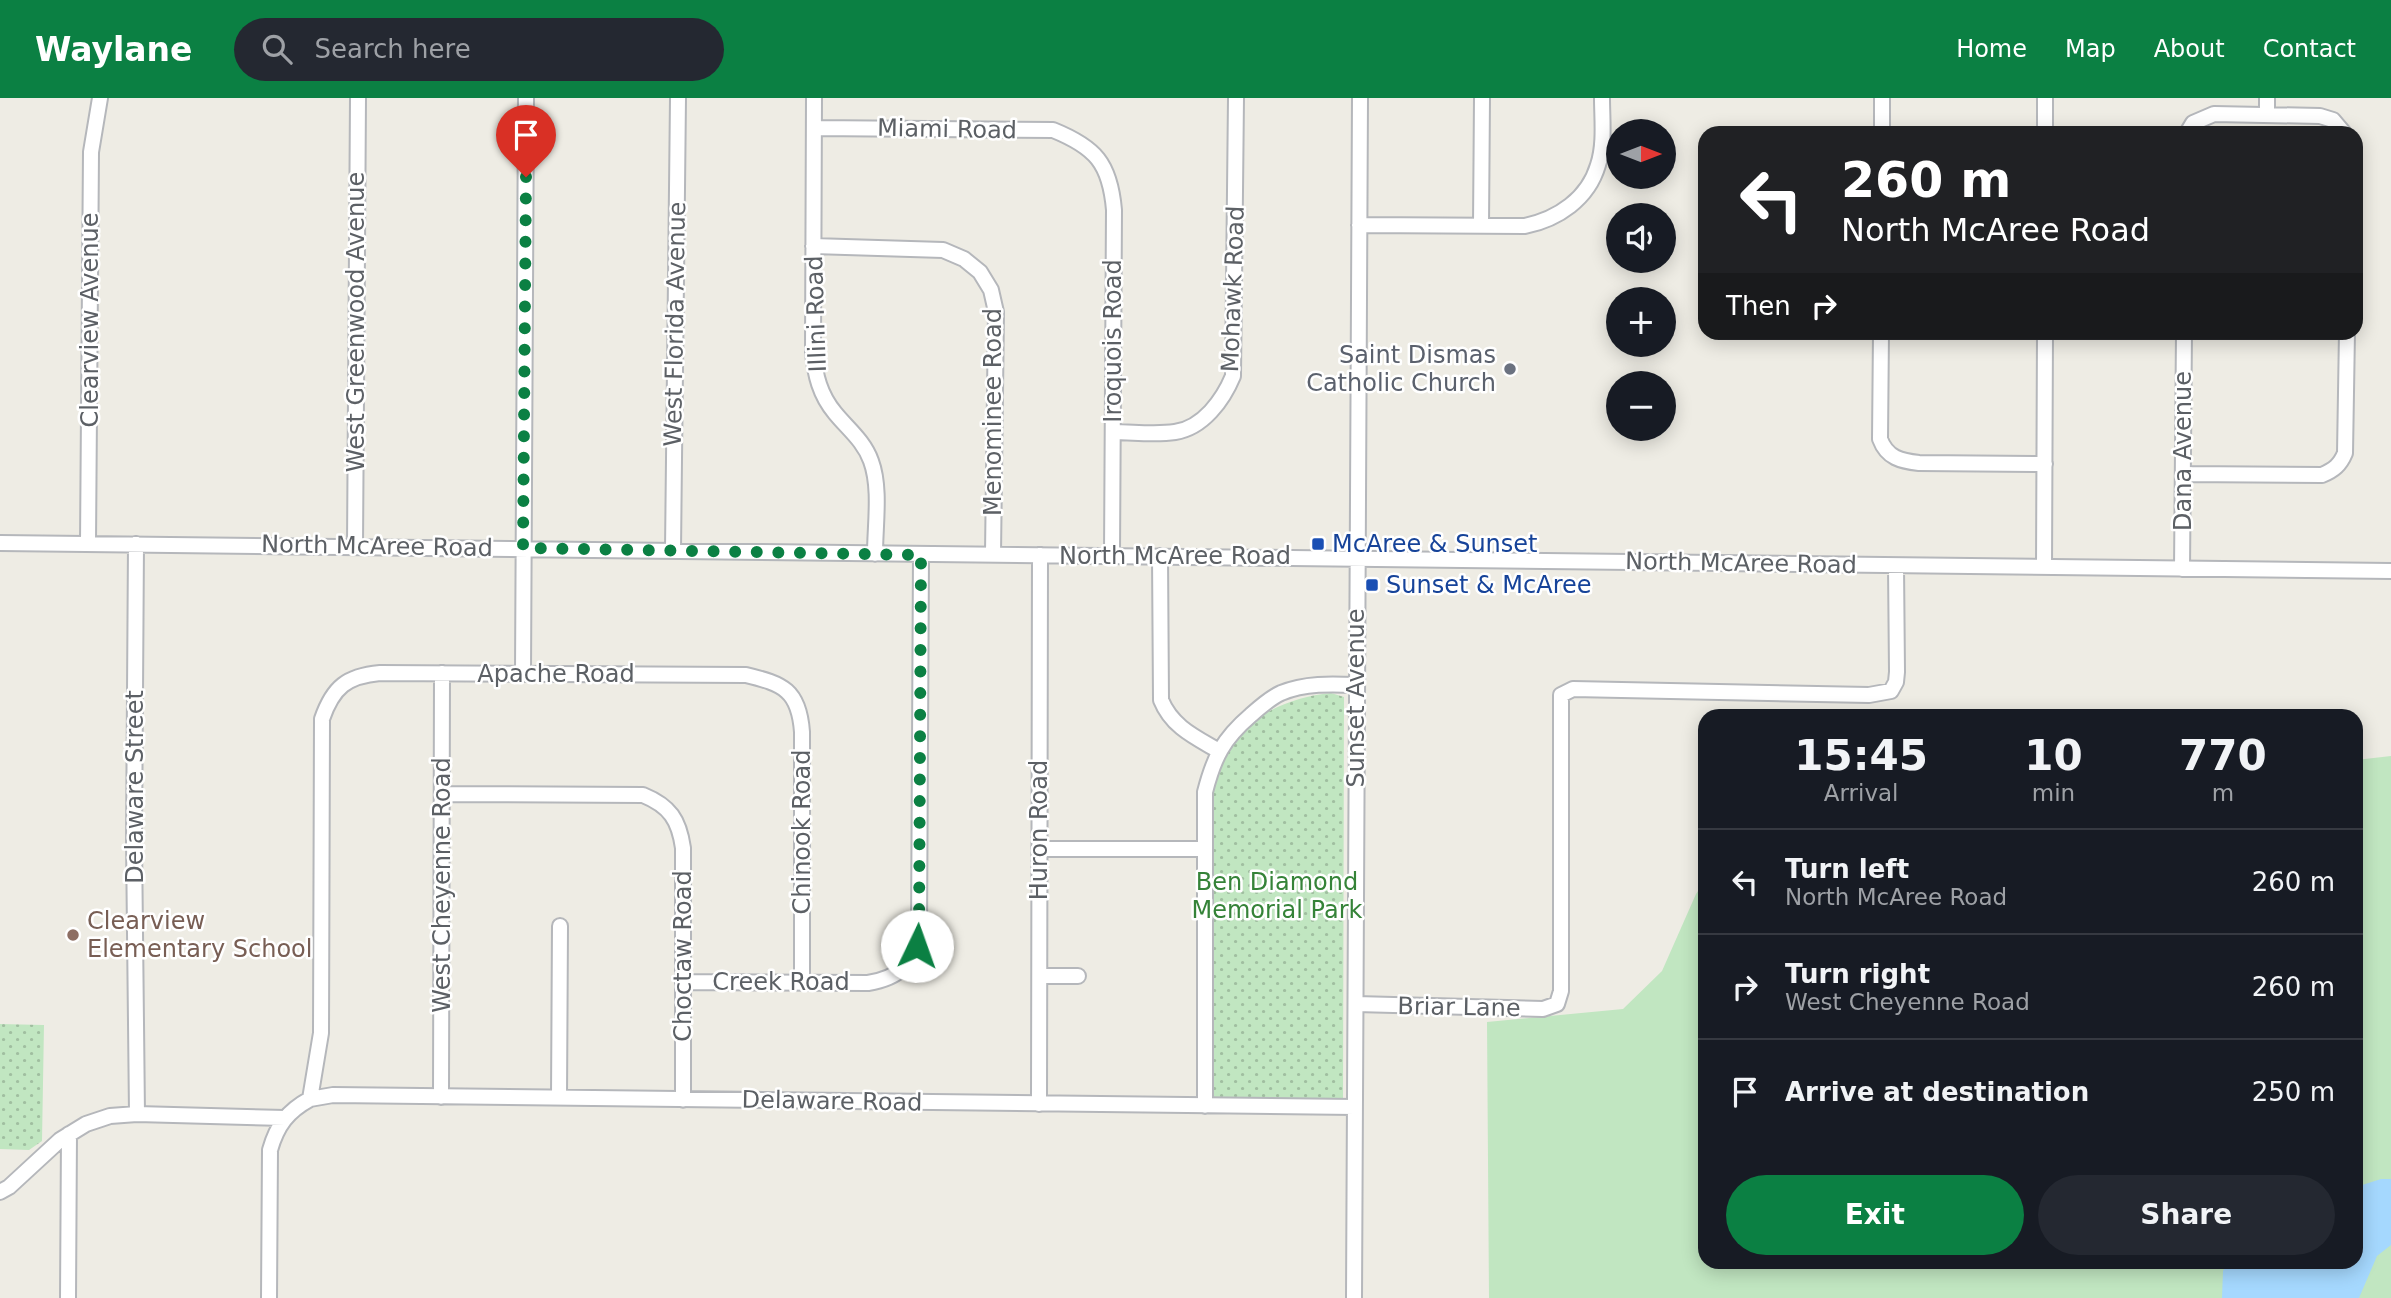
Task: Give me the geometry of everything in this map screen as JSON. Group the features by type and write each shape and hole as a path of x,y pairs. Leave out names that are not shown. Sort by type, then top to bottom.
{"street":[{"name":"Clearview Avenue","path":"88,543 91,152 100,98"},
{"name":"West Greenwood Avenue","path":"355,546 358,98"},
{"path":"523,674 526,98"},
{"name":"West Florida Avenue","path":"673,550 678,98"},
{"name":"Illini Road","path":"814,98 815,372 822,395 863,443 871,461 875,489 875,554"},
{"name":"Mohawk Road","path":"1113,432 1176,432 1192,425 1218,405 1233,376 1236,98"},
{"name":"Sunset Avenue","path":"1354,1298 1360,98"},
{"path":"1481,225 1482,98"},
{"path":"1359,225 1525,226 1545,222 1563,212 1579,198 1598,165 1602,144 1602,98"},
{"path":"1882,98 1882,126"},
{"path":"2045,98 2045,126"},
{"path":"2267,98 2267,115"},
{"path":"2191,126 2214,114 2320,116 2333,120 2338,126"},
{"name":"Miami Road","path":"814,128 1052,130 1077,140"},
{"name":"Iroquois Road","path":"1077,140 1090,149 1102,165 1112,187 1114,210 1112,555"},
{"name":"Menominee Road","path":"813,246 943,250 964,259 980,272 991,290 996,312 993,555"},
{"path":"1881,340 1880,439 1892,457 1919,463 2045,464"},
{"path":"2044,567 2045,340"},
{"name":"Dana Avenue","path":"2182,569 2184,340"},
{"path":"2183,474 2322,475 2340,464 2346,443 2347,340"},
{"name":"North McAree Road","path":"0,543 2391,571"},
{"name":"Delaware Street","path":"136,544 134,854 137,1114"},
{"name":"Creek Road","path":"682,982 881,981 894,976 913,958 919,933 921,555"},
{"name":"Huron Road","path":"1039,1104 1040,555"},
{"path":"1160,556 1161,700 1167,715 1176,724 1219,751"},
{"name":"Briar Lane","path":"1356,1004 1542,1009 1553,1007 1560,999 1561,991 1561,695 1573,689 1841,695 1883,694 1891,691 1896,682 1896,566"},
{"name":"Apache Road","path":"310,1099 321,1033 322,719 334,693 346,682 360,675 442,673 746,675 783,686"},
{"name":"West Cheyenne Road","path":"441,1097 442,673"},
{"path":"1205,1105 1205,792 1211,768 1226,738 1263,704 1281,693 1325,684 1356,685"},
{"name":"Chinook Road","path":"783,686 795,702 802,732 802,982"},
{"name":"Choctaw Road","path":"442,794 643,795 660,802 671,814 680,830 682,848 682,1100"},
{"path":"1039,849 1204,849"},
{"path":"559,1098 560,926"},
{"path":"1040,976 1078,976"},
{"name":"Delaware Road","path":"310,1099 332,1095 1355,1107"},
{"path":"270,1298 270,1150 275,1133 285,1118 296,1107 310,1099"},
{"path":"0,1192 69,1134 86,1124 110,1116 137,1114 285,1118"},
{"path":"68,1298 69,1134"}],"green space":[{"name":"Ben Diamond Memorial Park","path":"1331,693 1344,697 1343,1099 1210,1098 1210,791 1225,751 1254,721 1290,702"},
{"path":"2391,756 2391,1298 1489,1298 1487,1022 1623,1009 1662,971 1698,891 1698,1269 2363,1269 2363,759"},
{"path":"0,1024 44,1025 42,1141 29,1150 0,1149"}],"water":[{"path":"2391,1179 2391,1245 2377,1256 2359,1298 2222,1298 2224,1269 2363,1269 2363,1185"}],"place":[{"name":"Saint Dismas Catholic Church","path":"1510,369"},
{"name":"McAree & Sunset","path":"1318,544"},
{"name":"Sunset & McAree","path":"1372,585"},
{"name":"Clearview Elementary School","path":"73,935"}],"route":[{"path":"526,177 523,548 921,555 917,946"}]}
